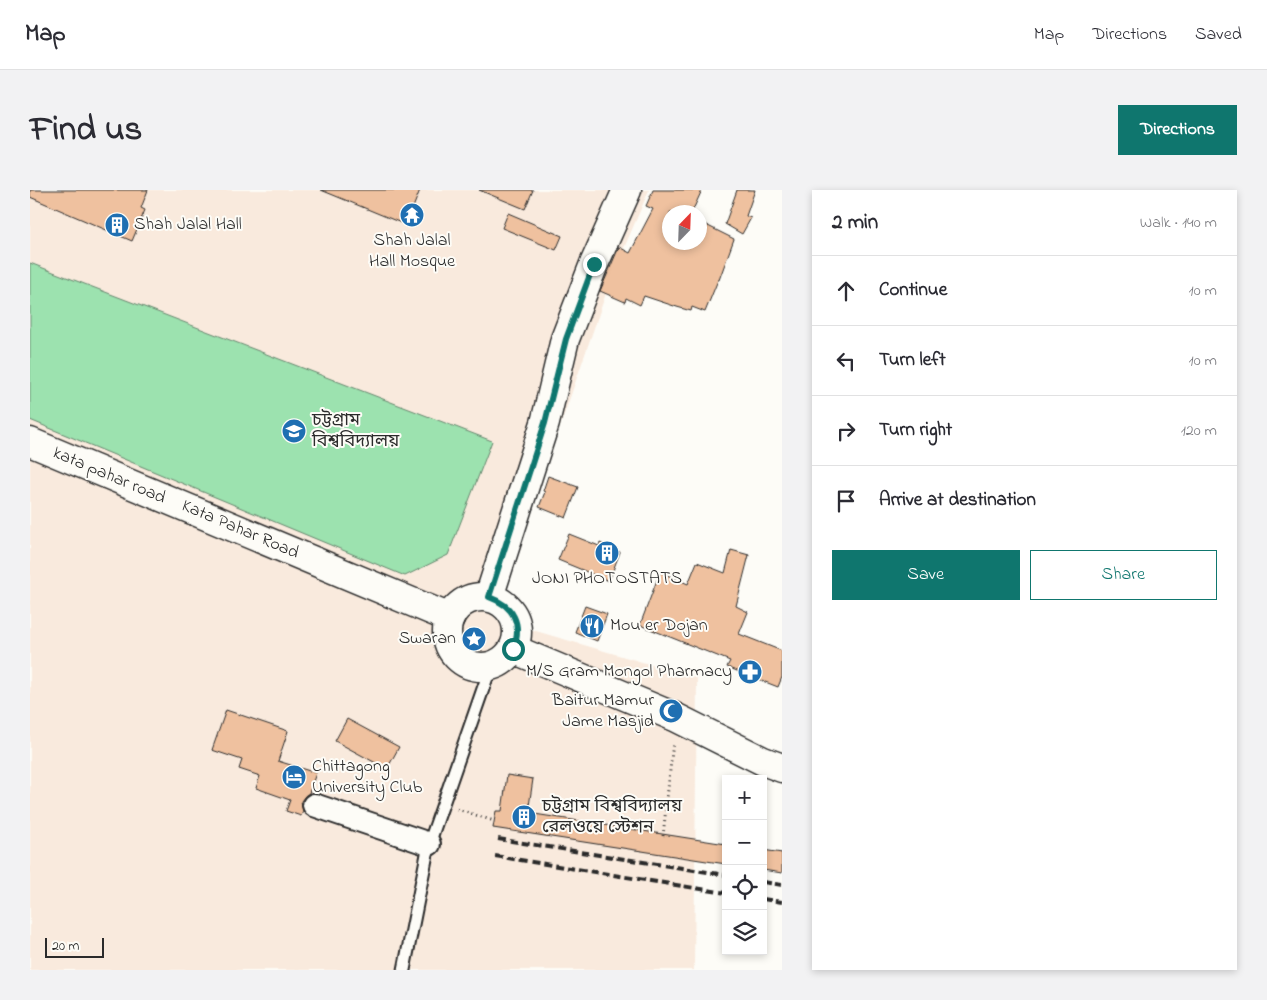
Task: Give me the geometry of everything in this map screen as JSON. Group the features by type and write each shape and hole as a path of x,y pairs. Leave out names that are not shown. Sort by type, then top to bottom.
{"street":[{"path":"489,597 545,423 566,339 594,264 627,190"},
{"name":"kata pahar road","path":"30,443 410,602"},
{"name":"Kata Pahar Road","path":"30,443 450,618"},
{"path":"479,597 489,597 499,601 508,608 514,617 517,639 513,649 500,662 491,666 480,667 469,664 452,650 448,640 447,629 450,618 454,610 461,603 479,597"},
{"path":"513,649 675,717 763,761 782,768"},
{"path":"314,805 429,844"}],"lane":[{"path":"404,970 429,844 491,666"}],"path":[{"path":"663,836 672,755"},
{"path":"442,804 494,821"}],"shaded area":[{"name":"চট্টগ্রাম বিশ্ববিদ্যালয়","path":"30,190 649,190 612,276 505,586 529,629 697,678 694,970 30,970"}],"green space":[{"path":"30,263 492,441 448,555 405,576 30,420"}],"building":[{"name":"Shah Jalal Hall","path":"30,190 148,190 141,208 145,210 132,241 30,197"},
{"path":"321,190 420,190 406,225"},
{"path":"479,190 533,190 525,209"},
{"path":"653,190 702,190 695,205 662,205 662,250 707,250 707,226 734,239 705,312 692,307 691,311 644,296 640,305 626,298 625,302 600,291 619,247 630,253 653,209 646,206"},
{"path":"737,190 755,190 746,216 751,218 742,234 725,224"},
{"path":"508,213 562,236 556,250 502,228"},
{"path":"548,476 578,487 566,518 539,507 545,492 543,491"},
{"path":"569,534 599,546 600,543 620,552 609,581 558,560"},
{"path":"731,550 749,555 736,606 748,612 739,634 782,651 782,677 778,687 727,667 730,661 640,625 660,572 688,584 697,562 725,573"},
{"path":"585,606 607,614 597,641 575,632"},
{"name":"Chittagong University Club","path":"226,710 288,731 278,761 316,773 309,793 301,801 303,811 301,816 286,811 290,800 256,788 260,776 239,769 242,760 212,750"},
{"path":"347,719 399,747 387,769 335,741"},
{"name":"চট্টগ্রাম বিশ্ববিদ্যালয় রেলওয়ে স্টেশন","path":"507,775 533,779 528,813 722,843 722,863 493,828 496,811 502,811"},
{"path":"767,851 782,853 782,873 767,871"}],"railway":[{"path":"498,839 722,874"},
{"path":"495,856 722,892"},
{"path":"767,883 782,885"},
{"path":"767,900 782,902"}],"place":[{"name":"Shah Jalal Hall Mosque","path":"412,215"},
{"name":"Shah Jalal Hall","path":"117,225"},
{"name":"চট্টগ্রাম বিশ্ববিদ্যালয়","path":"294,431"},
{"name":"JONI PHOTOSTATS","path":"607,553"},
{"name":"Mou er Dojan","path":"592,626"},
{"name":"Swaran","path":"474,639"},
{"name":"M/S Gram Mongol Pharmacy","path":"750,672"},
{"name":"Baitur Mamur Jame Masjid","path":"671,711"},
{"name":"Chittagong University Club","path":"294,777"},
{"name":"চট্টগ্রাম বিশ্ববিদ্যালয় রেলওয়ে স্টেশন","path":"524,817"}],"route":[{"path":"513,649 517,639 514,617 508,608 499,601 489,597 545,423 566,339 594,264"}]}
